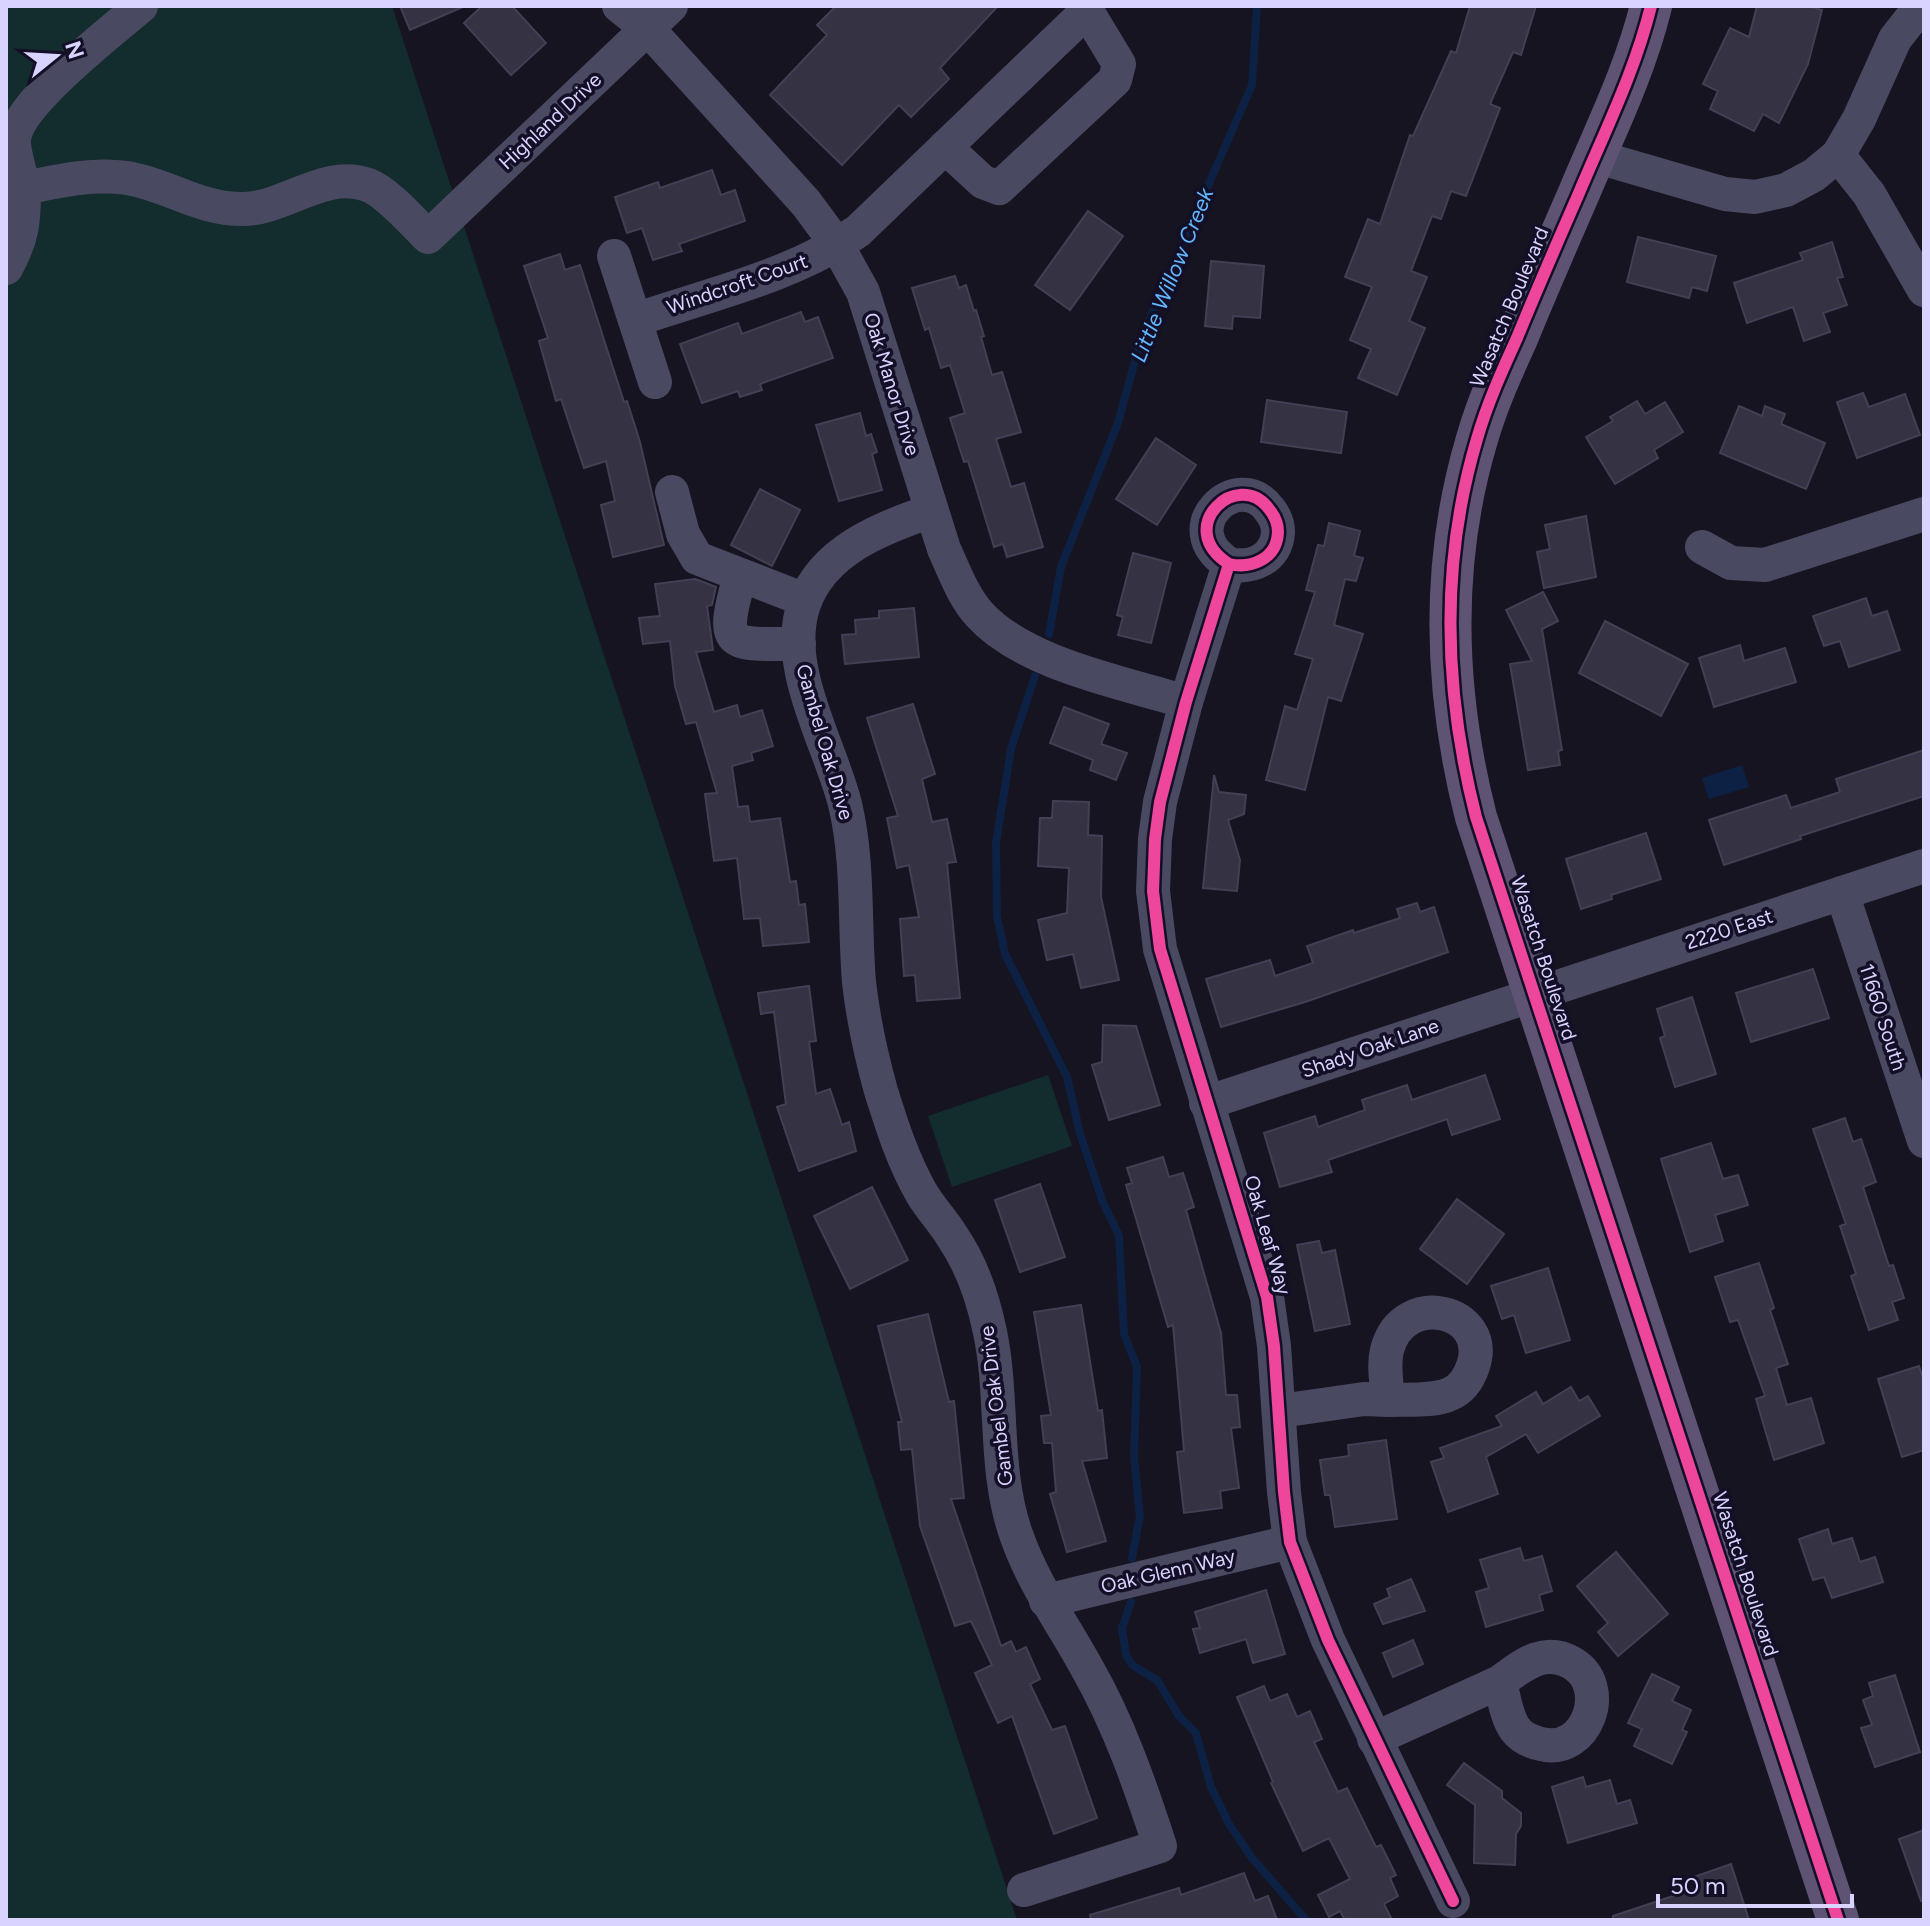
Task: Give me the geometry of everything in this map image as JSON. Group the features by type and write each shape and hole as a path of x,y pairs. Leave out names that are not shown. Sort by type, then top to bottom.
{"main road":[{"name":"Wasatch Boulevard","path":"1651,6 1626,84 1477,438 1451,575 1453,702 1476,817 1838,1920"}],"street":[{"path":"6,268 25,224 24,188 10,140 30,109 55,80 141,6"},
{"name":"Oak Manor Drive","path":"619,6 660,17 837,245 863,292 931,511 958,582 976,612 1001,636 1031,653 1186,702"},
{"path":"1594,156 1725,194 1755,197 1786,190 1814,175 1838,155 1859,119 1895,39 1921,6"},
{"path":"945,147 983,182 999,188 1115,80 1119,64 1084,8"},
{"name":"Windcroft Court","path":"635,320 800,264 858,231 1084,8"},
{"name":"Highland Drive","path":"24,188 89,176 127,178 161,187 192,201 220,208 247,209 323,185 350,180 371,185 428,237 660,17"},
{"path":"1838,155 1869,194 1924,290"},
{"path":"614,256 655,382"},
{"path":"672,492 683,534 697,558 805,600"},
{"name":"Gambel Oak Drive","path":"931,511 891,525 855,543 827,568 805,600 799,622 799,644 804,680 844,802 851,835 859,980 865,1024 880,1087 904,1159 924,1198 952,1235 971,1268 990,1332 999,1396 1007,1502 1016,1534 1046,1601 1088,1669 1112,1717 1160,1846 1024,1890"},
{"path":"1702,547 1731,563 1765,565 1924,514"},
{"name":"Oak Leaf Way","path":"1229,564 1186,702 1160,802 1153,891 1160,949 1267,1297 1290,1542 1328,1640 1453,1901"},
{"path":"740,576 730,608 730,633 737,640 752,644 799,644"},
{"name":"2220 East","path":"1534,993 1924,866"},
{"name":"11660 South","path":"1842,893 1924,1141"},
{"name":"Shady Oak Lane","path":"1206,1103 1534,993"},
{"path":"1280,1411 1364,1399 1388,1400"},
{"name":"Oak Glenn Way","path":"1046,1601 1290,1542"},
{"path":"1374,1739 1500,1682"}],"green space":[{"path":"6,6 392,6 1017,1920 6,1920"},
{"path":"1048,1075 1072,1146 952,1187 928,1116"}],"water":[{"path":"1742,765 1749,787 1709,799 1702,778"}],"building":[{"path":"400,6 465,6 410,30"},
{"path":"482,6 512,6 546,43 511,75 464,23"},
{"path":"836,6 998,6 940,68 949,79 911,117 899,105 842,165 770,95 827,35 817,25"},
{"path":"1470,6 1536,6 1521,55 1513,52 1490,104 1500,108 1466,196 1451,191 1441,219 1432,216 1411,271 1427,277 1409,321 1425,328 1397,395 1358,378 1371,349 1350,340 1372,287 1345,277 1368,219 1380,224 1410,135 1413,136 1451,51 1456,53"},
{"path":"1757,6 1807,6 1822,10 1808,64 1779,123 1763,114 1754,131 1710,109 1718,91 1703,84 1730,28 1749,37"},
{"path":"712,170 721,195 735,190 745,221 679,244 682,251 653,260 642,228 627,233 615,197 658,182 660,188"},
{"path":"1088,211 1123,236 1070,310 1035,285"},
{"path":"1638,237 1716,256 1707,291 1692,287 1689,298 1627,282"},
{"path":"1832,242 1843,277 1837,278 1847,305 1823,313 1830,332 1804,341 1793,307 1747,323 1734,283 1803,260 1800,253"},
{"path":"560,254 565,270 580,265 640,442 664,545 613,557 601,505 615,501 606,461 584,468 561,399 556,401 539,341 548,338 524,266"},
{"path":"1211,261 1264,266 1260,318 1233,316 1232,329 1205,326"},
{"path":"955,276 959,288 966,285 976,310 992,375 1002,372 1021,432 996,439 1011,487 1024,483 1043,547 1007,557 1003,544 994,547 968,461 964,462 950,418 965,413 950,365 941,368 912,288"},
{"path":"801,312 805,322 818,317 833,358 760,384 762,390 740,397 738,391 702,403 680,344 738,323 742,334"},
{"path":"1863,393 1869,407 1905,394 1920,435 1857,458 1837,402"},
{"path":"1267,400 1347,412 1341,453 1261,442"},
{"path":"1637,401 1645,414 1665,402 1683,432 1654,450 1658,458 1615,484 1586,437 1613,421 1610,417"},
{"path":"1739,406 1762,416 1765,406 1785,414 1781,424 1825,443 1806,489 1720,453"},
{"path":"860,413 866,436 871,434 877,452 872,454 882,490 839,501 816,425"},
{"path":"1156,438 1196,465 1157,525 1116,499"},
{"path":"760,489 800,510 772,566 731,545"},
{"path":"1586,516 1596,577 1544,588 1537,552 1550,549 1545,525"},
{"path":"1329,523 1360,531 1354,556 1363,558 1356,581 1345,579 1334,625 1363,634 1341,701 1328,697 1305,790 1266,780 1285,706 1297,710 1313,659 1295,654 1315,592 1306,590 1318,545 1324,546"},
{"path":"1133,553 1171,563 1151,643 1118,635 1123,617 1117,615"},
{"path":"695,579 716,587 712,605 707,606 713,650 696,652 714,712 737,705 740,717 762,710 773,746 751,753 753,760 732,766 738,807 748,806 750,822 780,818 790,882 796,881 799,905 805,904 809,942 763,946 760,918 744,919 737,858 714,861 705,794 717,793 696,722 686,724 675,686 670,641 643,644 639,618 660,616 655,584"},
{"path":"1543,592 1558,621 1542,629 1562,750 1558,751 1560,765 1528,770 1510,664 1532,661 1506,610"},
{"path":"1866,598 1872,616 1887,611 1900,650 1849,667 1840,641 1824,646 1813,616"},
{"path":"914,608 919,657 845,664 842,635 856,634 855,620 879,618 879,611"},
{"path":"1605,621 1688,664 1661,716 1579,673"},
{"path":"1740,645 1744,661 1785,648 1796,682 1714,707 1699,658"},
{"path":"913,704 935,774 922,779 932,822 947,819 956,862 947,863 960,998 917,1001 915,975 904,976 900,919 919,917 909,865 897,868 887,818 898,816 867,718"},
{"path":"1064,707 1109,724 1101,744 1127,753 1116,780 1090,770 1093,760 1050,743"},
{"path":"1924,750 1924,796 1800,836 1801,839 1724,865 1709,820 1786,795 1791,808 1840,792 1836,779"},
{"path":"1214,775 1219,792 1246,795 1244,814 1228,820 1240,860 1237,891 1203,888"},
{"path":"1053,801 1089,802 1088,835 1102,836 1101,897 1119,980 1081,988 1073,954 1047,960 1038,920 1067,913 1069,868 1038,866 1040,818 1052,818"},
{"path":"1646,833 1661,879 1611,895 1612,899 1581,909 1566,859"},
{"path":"1417,903 1420,912 1434,907 1448,952 1305,1002 1221,1027 1206,979 1270,960 1275,976 1313,963 1307,946 1400,918 1397,909"},
{"path":"1813,969 1829,1018 1751,1042 1736,993"},
{"path":"809,986 816,1041 809,1042 816,1094 830,1089 842,1125 849,1122 856,1151 799,1171 777,1107 786,1104 774,1012 761,1014 758,993"},
{"path":"1692,997 1716,1074 1675,1087 1660,1038 1665,1036 1657,1009"},
{"path":"1103,1025 1136,1026 1160,1105 1109,1120 1092,1065 1102,1062"},
{"path":"1485,1075 1500,1119 1452,1135 1447,1119 1328,1160 1332,1172 1280,1187 1264,1133 1315,1116 1318,1127 1365,1110 1362,1100 1407,1085 1412,1100"},
{"path":"1845,1118 1853,1142 1861,1139 1876,1182 1863,1187 1889,1266 1893,1265 1904,1298 1892,1302 1898,1320 1869,1330 1851,1276 1856,1274 1840,1226 1846,1224 1813,1129"},
{"path":"1711,1143 1723,1179 1738,1175 1748,1205 1715,1215 1723,1241 1690,1252 1661,1159"},
{"path":"1163,1157 1169,1177 1183,1173 1194,1207 1186,1210 1221,1333 1226,1395 1237,1395 1240,1427 1231,1428 1239,1488 1220,1491 1222,1508 1184,1513 1177,1452 1184,1451 1173,1325 1168,1327 1126,1185 1132,1183 1127,1168"},
{"path":"1040,1184 1065,1257 1020,1272 995,1200"},
{"path":"872,1187 908,1260 850,1289 814,1216"},
{"path":"1457,1199 1504,1234 1467,1284 1420,1249"},
{"path":"1319,1241 1322,1253 1335,1250 1350,1324 1315,1331 1297,1245"},
{"path":"1759,1263 1788,1364 1776,1368 1787,1405 1811,1398 1824,1443 1774,1460 1756,1399 1765,1396 1738,1320 1730,1322 1715,1277"},
{"path":"1548,1268 1570,1340 1526,1353 1514,1315 1502,1319 1491,1286"},
{"path":"1081,1305 1098,1411 1102,1410 1107,1458 1082,1461 1106,1541 1067,1552 1050,1494 1056,1492 1052,1443 1044,1443 1041,1416 1051,1415 1034,1312"},
{"path":"928,1314 949,1402 954,1401 964,1498 951,1499 1001,1646 1011,1641 1016,1652 1026,1647 1040,1679 1030,1684 1052,1730 1065,1726 1097,1818 1054,1834 1012,1716 998,1723 975,1673 992,1665 971,1621 955,1626 920,1526 912,1449 901,1450 898,1422 902,1422 878,1326"},
{"path":"1919,1366 1924,1381 1924,1450 1902,1457 1878,1379"},
{"path":"1571,1387 1579,1401 1588,1396 1600,1416 1538,1453 1526,1434 1486,1457 1498,1494 1448,1512 1431,1462 1444,1458 1440,1448 1502,1426 1496,1416 1536,1392 1543,1404"},
{"path":"1386,1440 1397,1519 1335,1527 1330,1495 1325,1495 1320,1460 1349,1456 1348,1445"},
{"path":"1828,1529 1832,1544 1852,1538 1860,1562 1875,1557 1883,1582 1832,1598 1824,1577 1813,1580 1799,1539"},
{"path":"1520,1548 1524,1561 1542,1556 1552,1591 1539,1595 1543,1610 1486,1627 1476,1592 1489,1588 1480,1560"},
{"path":"1616,1552 1668,1614 1618,1656 1598,1632 1608,1623 1577,1586"},
{"path":"1411,1579 1425,1611 1383,1624 1374,1604 1390,1597 1387,1589"},
{"path":"1266,1590 1285,1654 1253,1663 1246,1639 1200,1653 1193,1629 1200,1628 1195,1612"},
{"path":"1413,1640 1423,1664 1393,1677 1383,1653"},
{"path":"1652,1674 1679,1687 1672,1701 1691,1710 1682,1730 1687,1732 1672,1764 1634,1746 1642,1729 1628,1723"},
{"path":"1895,1675 1920,1752 1875,1767 1861,1728 1872,1725 1863,1700 1873,1696 1869,1683"},
{"path":"1264,1686 1270,1701 1287,1694 1297,1717 1310,1711 1322,1739 1314,1742 1338,1792 1347,1788 1376,1847 1381,1845 1396,1875 1390,1878 1398,1896 1384,1904 1392,1920 1345,1920 1340,1911 1329,1917 1318,1895 1350,1879 1329,1838 1303,1851 1271,1783 1237,1697"},
{"path":"1464,1763 1502,1791 1502,1798 1521,1813 1521,1826 1516,1834 1515,1865 1474,1863 1475,1805 1447,1785"},
{"path":"1583,1777 1586,1787 1610,1780 1617,1804 1630,1800 1637,1823 1568,1843 1552,1787"},
{"path":"1924,1830 1924,1900 1921,1901 1899,1839"},
{"path":"1731,1864 1749,1920 1613,1920 1613,1916 1697,1888 1694,1877"},
{"path":"1244,1873 1255,1901 1268,1896 1277,1920 1091,1920 1090,1915 1179,1888 1181,1895"}],"waterway":[{"name":"Little Willow Creek","path":"1049,634 1061,567 1118,423 1141,339 1252,85 1257,6"},
{"name":"Little Willow Creek","path":"1035,676 1011,749 996,843 997,916 1005,954 1067,1077 1080,1134 1102,1200 1119,1236 1124,1334 1137,1367 1134,1457 1140,1516 1132,1558"},
{"name":"Little Willow Creek","path":"1131,1602 1122,1628 1126,1655 1132,1665 1157,1680 1179,1716 1196,1733 1211,1787 1229,1824 1252,1858 1306,1920"}],"cycle path":[{"path":"1651,6 1619,101 1495,388 1477,439 1465,486 1452,580 1452,675 1457,723 1476,817 1838,1920"},
{"path":"1229,564 1213,550 1207,534 1208,520 1216,507 1228,498 1242,495 1256,498 1274,517 1278,529 1277,541 1261,560 1246,565 1229,564 1186,702 1160,802 1153,891 1160,949 1267,1297 1290,1542 1328,1640 1453,1901"}]}
